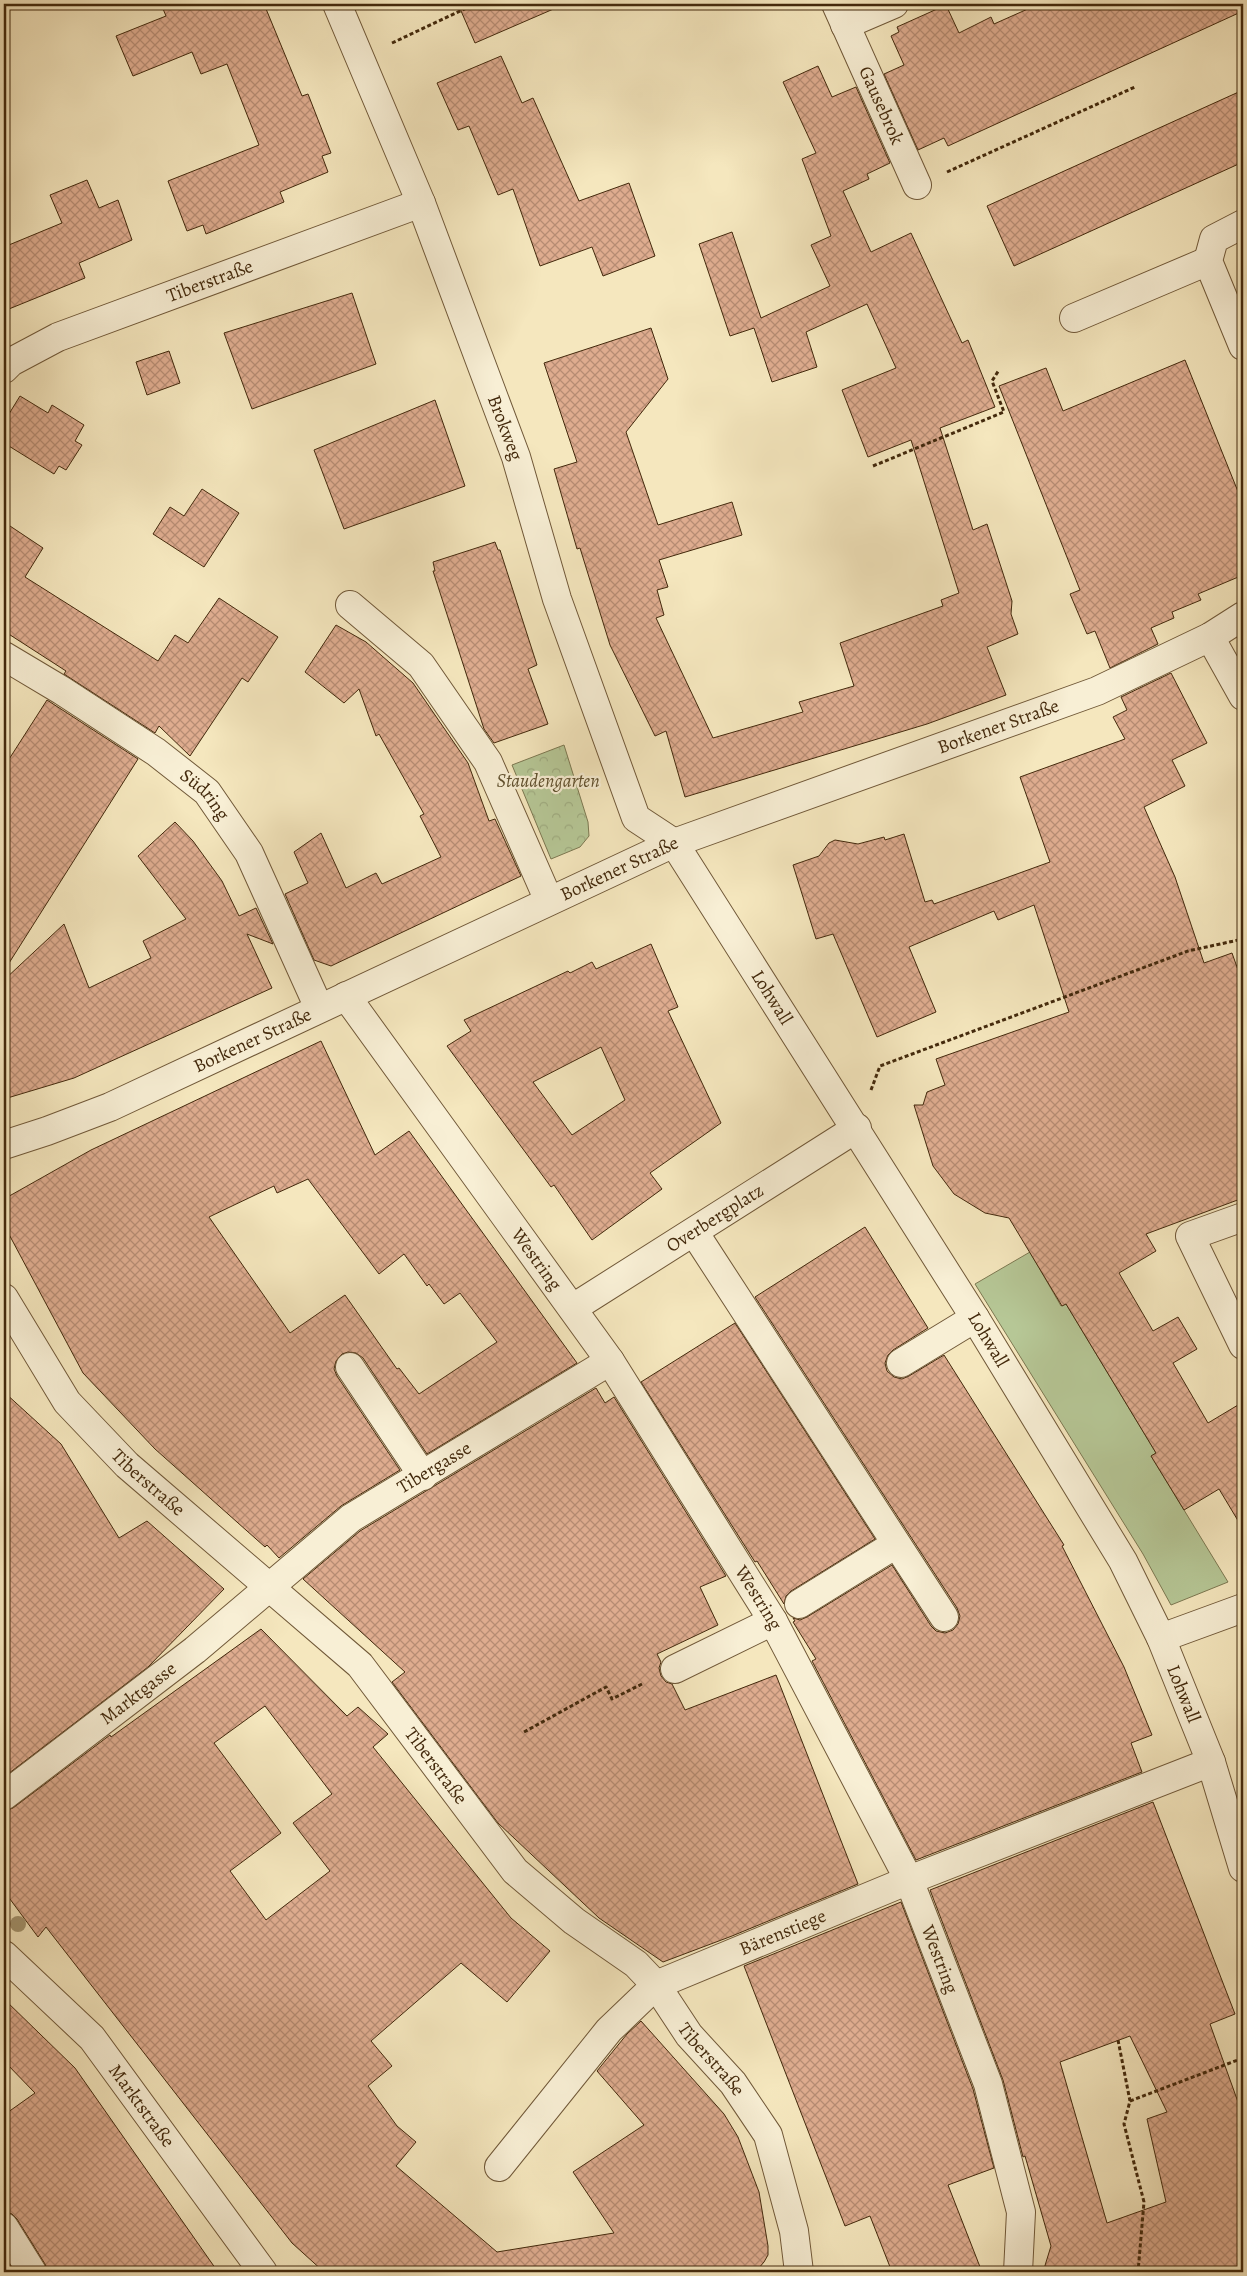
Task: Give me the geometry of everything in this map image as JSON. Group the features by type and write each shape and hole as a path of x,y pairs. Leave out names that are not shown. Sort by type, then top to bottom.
{"street":[{"name":"Brokweg","path":"337,4 421,203 516,457 557,599 636,818 674,843"},
{"name":"Gausebrok","path":"894,4 841,14 917,186"},
{"name":"Tiberstraße","path":"4,369 11,362 58,337 421,203"},
{"path":"1243,224 1214,239 1208,261 1243,346"},
{"path":"1074,318 1208,261"},
{"path":"350,605 421,665 488,762 549,900"},
{"name":"Borkener Straße","path":"4,1144 46,1131 110,1107 674,843 1097,691 1210,637 1243,616"},
{"path":"1210,637 1243,696"},
{"name":"Südring","path":"4,656 61,690 156,752 207,792 249,853 319,1008"},
{"name":"Lohwall","path":"674,843 975,1318 1123,1561 1160,1638 1211,1762 1243,1868"},
{"name":"Westring","path":"346,996 610,1361 773,1621 909,1880 988,2084 1021,2212 1018,2272"},
{"name":"Overbergplatz","path":"573,1308 856,1128"},
{"path":"1243,1217 1190,1236 1243,1345"},
{"path":"694,1232 944,1617"},
{"name":"Tiberstraße","path":"4,1298 67,1402 127,1465 360,1665 515,1871 574,1921 636,1964 656,1985 689,2035 733,2083 768,2135 794,2231 798,2272"},
{"path":"901,1363 975,1318"},
{"name":"Tibergasse","path":"271,1588 351,1518 610,1361"},
{"path":"350,1367 423,1476"},
{"path":"799,1604 896,1544"},
{"name":"Marktgasse","path":"4,1796 195,1650 271,1588"},
{"path":"1160,1638 1243,1608"},
{"path":"675,1669 773,1621"},
{"name":"Bärenstiege","path":"656,1985 909,1880 1211,1762"},
{"name":"Marktstraße","path":"4,1954 92,2038 263,2272"},
{"path":"499,2166 609,2030 656,1985"},
{"path":"4,2228 32,2272"}],"path":[{"path":"359,58 475,4"},
{"path":"917,186 1135,87"},
{"path":"873,466 1004,412 992,381 999,370"},
{"path":"856,1128 880,1066 1188,951 1243,938"},
{"path":"524,1732 606,1687 612,1699 675,1669"},
{"path":"1118,2040 1130,2101 1124,2124 1144,2202 1138,2272"},
{"path":"1130,2101 1243,2058"}],"green space":[{"name":"Staudengarten","path":"564,745 588,822 589,836 580,847 551,859 512,765"},
{"path":"1030,1252 1061,1306 1066,1304 1156,1453 1151,1456 1228,1582 1171,1605 1143,1554 975,1284"}],"building":[{"path":"161,4 264,4 302,96 308,94 331,153 322,156 328,172 280,192 284,202 206,234 203,225 187,231 168,181 259,145 227,64 201,74 192,52 133,76 116,36 166,16"},
{"path":"458,4 565,4 475,43"},
{"path":"1039,4 1243,4 1243,11 948,146 944,138 918,150 884,74 904,65 891,36 899,32 897,27 946,5 959,33 991,17 994,24"},
{"path":"501,56 522,103 533,98 579,201 629,183 655,256 603,276 592,247 540,266 513,189 498,195 469,126 458,130 437,83"},
{"path":"818,66 832,97 856,87 890,163 867,174 869,179 843,191 871,252 911,233 962,343 968,340 995,407 940,428 973,530 987,524 1012,601 1011,614 1018,634 987,647 1006,695 927,724 685,797 666,731 655,736 610,645 580,548 577,549 554,469 577,462 544,363 651,328 668,379 626,432 658,525 732,502 742,535 659,560 668,587 657,590 664,615 656,618 713,738 803,712 799,702 854,686 840,643 943,606 941,600 959,593 911,440 868,457 842,390 896,368 867,304 806,332 817,367 772,382 754,328 730,336 699,244 732,232 761,318 830,286 811,245 831,236 802,159 816,153 783,82"},
{"path":"1243,90 1243,162 1014,266 987,206"},
{"path":"87,180 99,208 118,200 132,240 79,263 85,278 4,311 4,247 62,223 50,195"},
{"path":"352,293 376,364 252,409 224,333"},
{"path":"169,351 180,383 147,395 136,362"},
{"path":"1185,360 1243,504 1243,575 1198,594 1201,600 1172,612 1174,618 1151,628 1158,644 1110,668 1095,631 1087,634 1070,594 1080,590 999,386 1046,368 1063,411"},
{"path":"20,396 48,413 52,405 84,425 75,441 82,445 66,470 59,466 54,474 4,443 4,422"},
{"path":"435,400 465,486 344,529 314,450"},
{"path":"202,489 239,513 204,567 153,534 170,507 184,516"},
{"path":"4,522 43,548 25,577 158,661 175,635 188,643 219,598 278,637 248,682 242,678 190,756 159,726 155,733 64,674 66,671 4,631"},
{"path":"495,542 498,550 500,550 537,665 528,669 548,724 494,743 484,729 433,571 435,571 433,562"},
{"path":"336,625 366,642 413,683 468,763 489,821 495,819 521,876 331,966 314,960 285,894 308,883 294,852 321,833 346,888 376,873 382,884 441,857 420,816 424,814 379,734 376,736 359,689 344,703 305,672"},
{"path":"1171,673 1207,743 1172,760 1185,786 1144,807 1175,877 1204,963 1232,953 1243,984 1243,1198 1146,1234 1156,1251 1119,1273 1153,1331 1178,1317 1197,1349 1173,1363 1208,1423 1243,1402 1243,1529 1219,1489 1184,1510 1151,1456 1156,1453 1066,1304 1062,1306 1009,1218 985,1213 954,1194 933,1166 914,1105 923,1105 927,1092 945,1085 936,1059 1069,1012 1034,905 998,920 994,911 909,947 936,1012 877,1037 833,934 816,939 793,865 819,856 829,843 835,840 858,844 884,837 885,840 904,834 925,902 932,900 934,904 1050,862 1020,777 1125,739 1113,717 1127,710 1121,697"},
{"path":"47,700 138,759 4,971 4,767"},
{"path":"175,822 193,841 222,881 239,916 256,908 273,944 247,934 272,988 74,1078 4,1099 4,980 64,924 89,988 151,958 143,941 186,919 138,856"},
{"path":"651,944 678,1007 668,1011 721,1123 650,1173 662,1189 592,1240 554,1185 551,1187 447,1046 471,1031 464,1020 568,971 570,973 592,962 596,969","holes":["601,1047 625,1100 572,1135 533,1082"]},
{"path":"321,1041 375,1155 409,1131 577,1363 427,1454 363,1358 356,1353 348,1352 342,1354 336,1361 334,1369 337,1376 400,1470 341,1506 279,1558 267,1545 265,1547 155,1449 83,1373 4,1225 7,1219 4,1199 91,1150","holes":["308,1179 379,1274 404,1254 427,1286 429,1284 444,1304 460,1293 497,1342 419,1394 399,1368 397,1369 345,1295 290,1333 209,1217 274,1186 277,1193"]},
{"path":"865,1227 928,1328 888,1355 885,1363 887,1371 894,1377 902,1379 944,1355 1064,1545 1062,1546 1124,1667 1152,1735 1131,1743 1142,1772 916,1860 812,1661 816,1659 793,1622 795,1621 793,1618 800,1620 807,1617 892,1565 936,1631 945,1633 953,1630 958,1624 960,1616 957,1608 755,1297"},
{"path":"735,1323 875,1539 791,1591 786,1596 784,1604 757,1561 755,1562 641,1382"},
{"path":"596,1388 605,1403 614,1397 726,1576 700,1587 718,1625 657,1654 661,1662 659,1668 661,1676 666,1682 672,1684 685,1710 776,1675 858,1884 663,1962 599,1918 498,1823 392,1682 405,1672 303,1579 360,1531"},
{"path":"4,1392 61,1444 119,1538 147,1521 224,1589 148,1667 4,1777"},
{"path":"261,1629 347,1716 358,1707 388,1734 373,1747 511,1918 550,1951 507,2002 461,1963 371,2041 392,2066 368,2086 397,2126 416,2142 396,2166 497,2252 614,2233 573,2172 644,2125 597,2071 627,2034 641,2021 724,2114 738,2137 759,2192 768,2246 768,2255 764,2262 758,2269 750,2272 324,2272 292,2243 46,1927 38,1937 4,1891 4,1811 13,1808 110,1735 111,1737","holes":["265,1706 332,1794 293,1823 330,1871 266,1920 230,1871 281,1833 214,1743"]},
{"path":"1153,1802 1235,2014 1210,2024 1243,2116 1243,2272 1043,2272 1051,2246 1025,2156 1023,2157 1003,2080 930,1890","holes":["1130,2036 1167,2112 1147,2119 1166,2202 1107,2223 1060,2062"]},
{"path":"901,1902 973,2089 994,2168 948,2185 982,2272 892,2272 870,2216 845,2226 744,1966"},
{"path":"4,1999 75,2068 218,2272 48,2272 17,2219 12,2214 4,2211 4,2115 35,2093 4,2061"},
{"path":"4,2256 14,2272 4,2272"}]}
